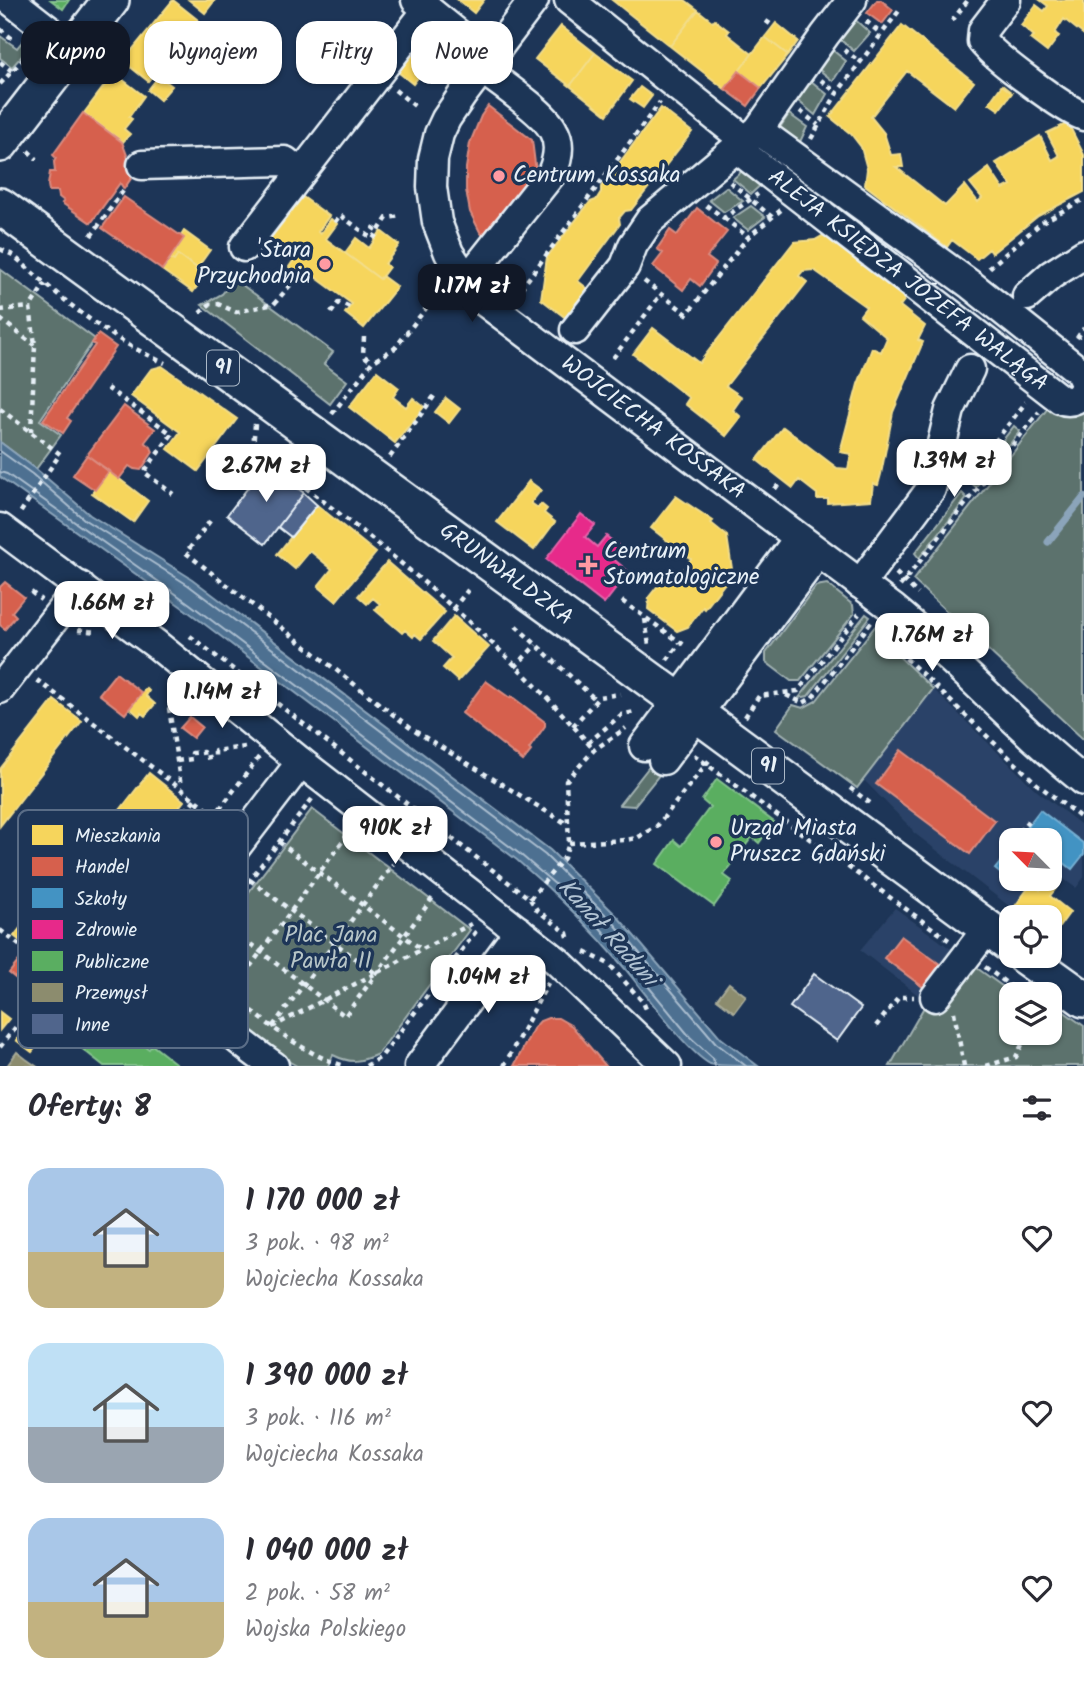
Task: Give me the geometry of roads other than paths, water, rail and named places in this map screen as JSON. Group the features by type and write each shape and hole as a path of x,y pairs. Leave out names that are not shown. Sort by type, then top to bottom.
{"main road":[{"path":"94,21 111,0"},
{"path":"0,144 46,84"},
{"name":"GRUNWALDZKA","path":"0,206 687,707 989,943"},
{"path":"1041,968 1084,999"}],"street":[{"path":"10,0 38,21"},
{"name":"WOJCIECHA KOSSAKA","path":"513,28 534,0"},
{"name":"ALEJA KSIĘDZA JÓZEFA WALĄGA","path":"569,0 747,140 785,186 1077,391 1079,371 971,285 800,159 747,140"},
{"path":"575,330 625,266 633,245 645,226 747,140 852,0"},
{"path":"1006,0 982,30 982,40 1068,110 1084,116"},
{"path":"244,247 422,5 439,21"},
{"name":"WOJCIECHA KOSSAKA","path":"472,84 443,125 435,145 432,173 437,222 449,253 485,302 860,584 878,614 938,645 1018,724 1084,781"},
{"path":"467,280 552,173 558,159 558,145 553,128 507,84"},
{"path":"142,165 285,161 300,173"},
{"path":"1027,296 1051,275 1084,254"},
{"path":"860,584 931,489 950,410 970,369"},
{"path":"5,516 80,586 300,762 556,961 648,1060"},
{"path":"648,745 687,707 808,546"},
{"path":"0,689 80,586"},
{"path":"248,831 300,762"},
{"path":"419,1066 519,931"},
{"path":"942,989 989,943"},
{"path":"248,1046 264,1059"}],"water":[{"name":"Kanał Raduni","path":"0,442 90,515 192,579 550,850 618,917 721,1038 758,1066 714,1065 700,1057 678,1035 601,941 532,873 186,610 0,477"}],"waterway":[{"path":"1048,542 1084,497"}],"place":[{"name":"Centrum Kossaka","path":"499,176"},
{"name":"'Stara Przychodnia","path":"325,264"},
{"name":"Centrum Stomatologiczne","path":"588,565"},
{"name":"Urząd Miasta Pruszcz Gdański","path":"716,842"}],"park label":[{"name":"Plac Jana Pawła II","path":"331,949"}]}
